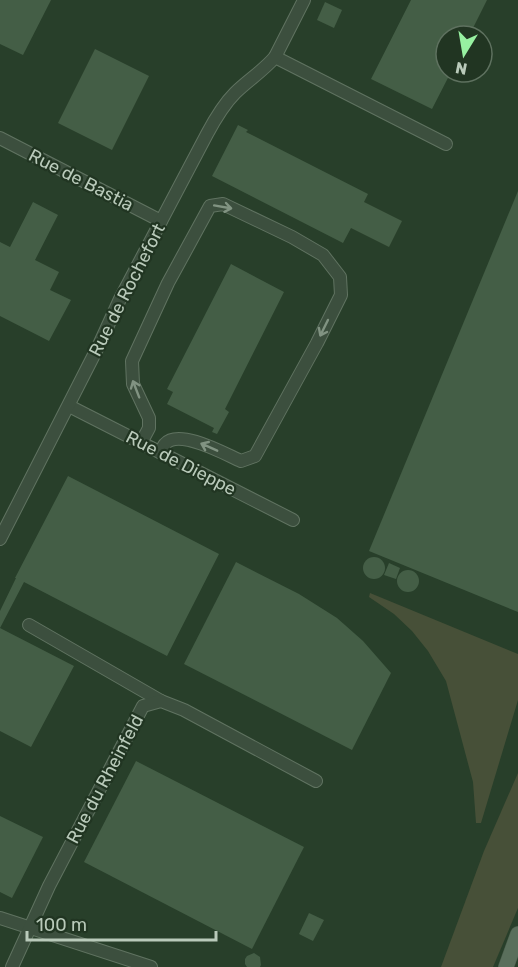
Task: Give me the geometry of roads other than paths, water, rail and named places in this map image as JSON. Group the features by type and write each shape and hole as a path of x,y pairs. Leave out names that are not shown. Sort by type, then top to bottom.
{"main road":[{"path":"506,967 518,934"}],"street":[{"name":"Rue de Rochefort","path":"0,539 69,406 120,299 207,134 221,110 234,94 275,57 304,0"},
{"path":"275,57 446,144"},
{"name":"Rue de Bastia","path":"0,138 161,221"},
{"path":"141,443 149,428 149,418 133,384 132,361 168,283 210,206 223,204 292,237 323,255 340,277 340,295 317,343 255,456 241,461 195,441 176,438 165,443 161,453"},
{"name":"Rue de Dieppe","path":"69,406 293,520"},
{"path":"29,624 161,701"},
{"name":"Rue du Rheinfeld","path":"12,967 49,886 143,706 161,701 184,710 315,781"},
{"path":"0,918 151,967"},
{"path":"0,964 7,967"}]}
